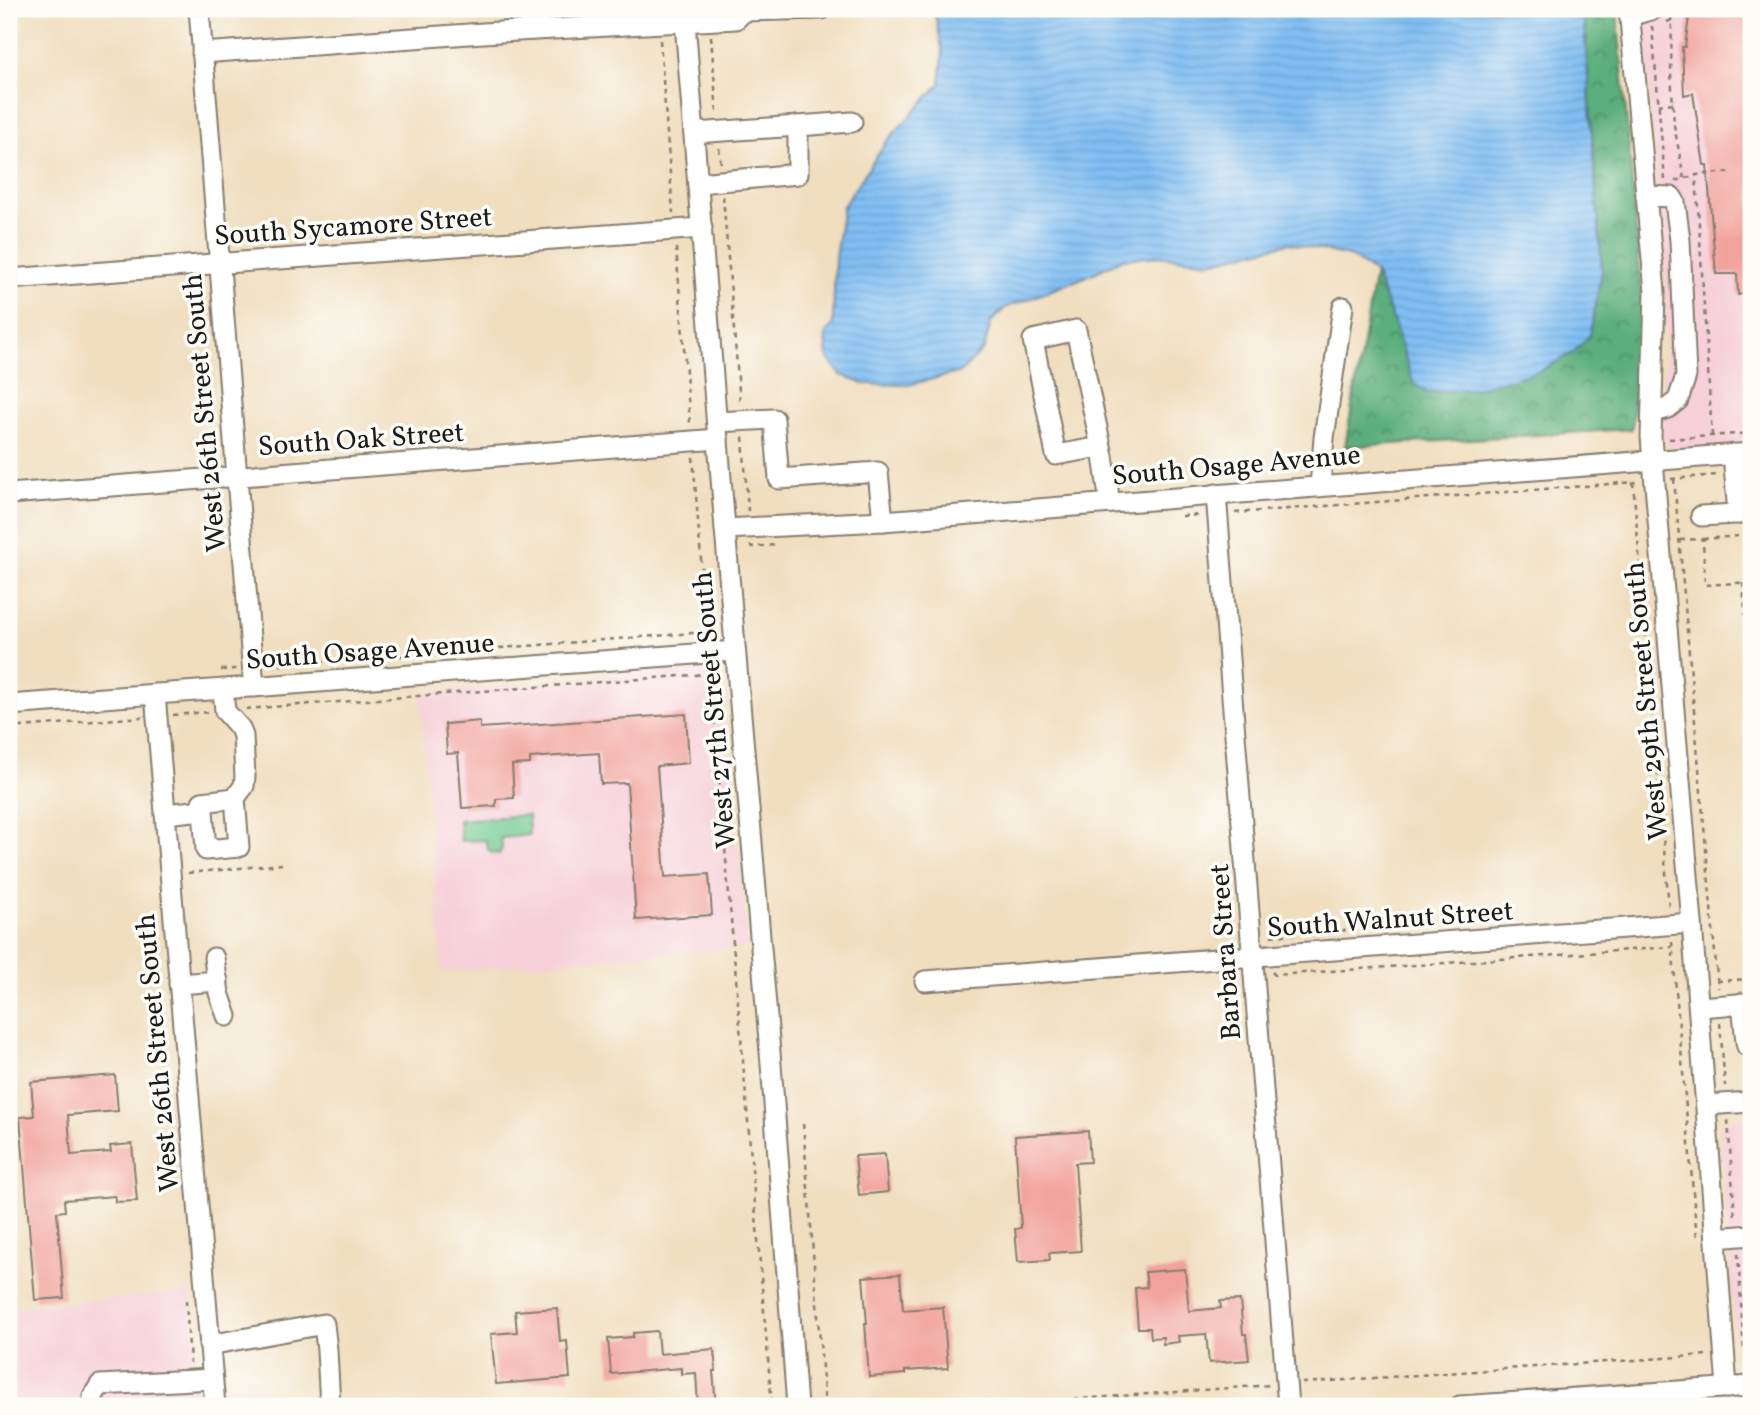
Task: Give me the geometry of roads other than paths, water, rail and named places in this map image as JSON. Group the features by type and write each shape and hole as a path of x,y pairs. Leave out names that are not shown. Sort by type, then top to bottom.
{"street":[{"name":"West 26th Street South","path":"199,9 253,677"},
{"path":"202,53 685,16 736,19 744,10 822,9"},
{"path":"1629,13 1655,14"},
{"name":"West 29th Street South","path":"1629,13 1659,192 1651,437 1662,459 1692,923 1716,1238 1735,1353 1727,1388"},
{"name":"West 27th Street South","path":"685,16 797,1406"},
{"path":"694,133 852,122"},
{"path":"698,183 798,174 798,126"},
{"path":"1652,413 1668,408 1678,400 1686,376 1680,240 1675,202 1672,197 1659,192"},
{"name":"South Sycamore Street","path":"9,279 702,228"},
{"path":"1654,305 1683,303"},
{"path":"1320,486 1324,438 1343,307"},
{"path":"1101,447 1056,455 1033,341 1076,330 1101,447 1110,503"},
{"name":"South Oak Street","path":"9,494 691,441 718,430 774,419 779,479 878,472 883,521"},
{"path":"1701,516 1744,513 1742,453"},
{"name":"South Osage Avenue","path":"725,529 883,521 1742,453"},
{"name":"Barbara Street","path":"1216,494 1288,1406"},
{"name":"South Osage Avenue","path":"9,705 223,690 253,677 736,651"},
{"path":"223,690 225,711 240,728 245,777 244,786 234,798 202,802 206,850 239,846 234,798"},
{"name":"West 26th Street South","path":"155,694 215,1406"},
{"path":"165,814 203,810"},
{"name":"South Walnut Street","path":"925,981 1692,923"},
{"path":"214,958 219,993 227,1016"},
{"path":"179,984 218,981"},
{"path":"1699,1007 1747,1003 1746,1042 1747,1046 1751,1047"},
{"path":"1706,1105 1751,1102"},
{"path":"1716,1238 1744,1236"},
{"path":"209,1345 324,1324 330,1406"},
{"path":"93,1406 93,1396 100,1385 212,1379"},
{"path":"1460,1406 1565,1403 1751,1386"}],"water":[{"path":"928,9 1583,9 1602,271 1590,335 1573,353 1538,372 1477,388 1427,393 1413,382 1375,273 1349,256 1289,243 1210,262 1158,256 1123,259 1005,308 991,322 984,349 961,372 908,385 864,384 841,375 827,357 825,335 833,324 835,258 843,206 887,141 940,84 943,54 936,18"}]}
